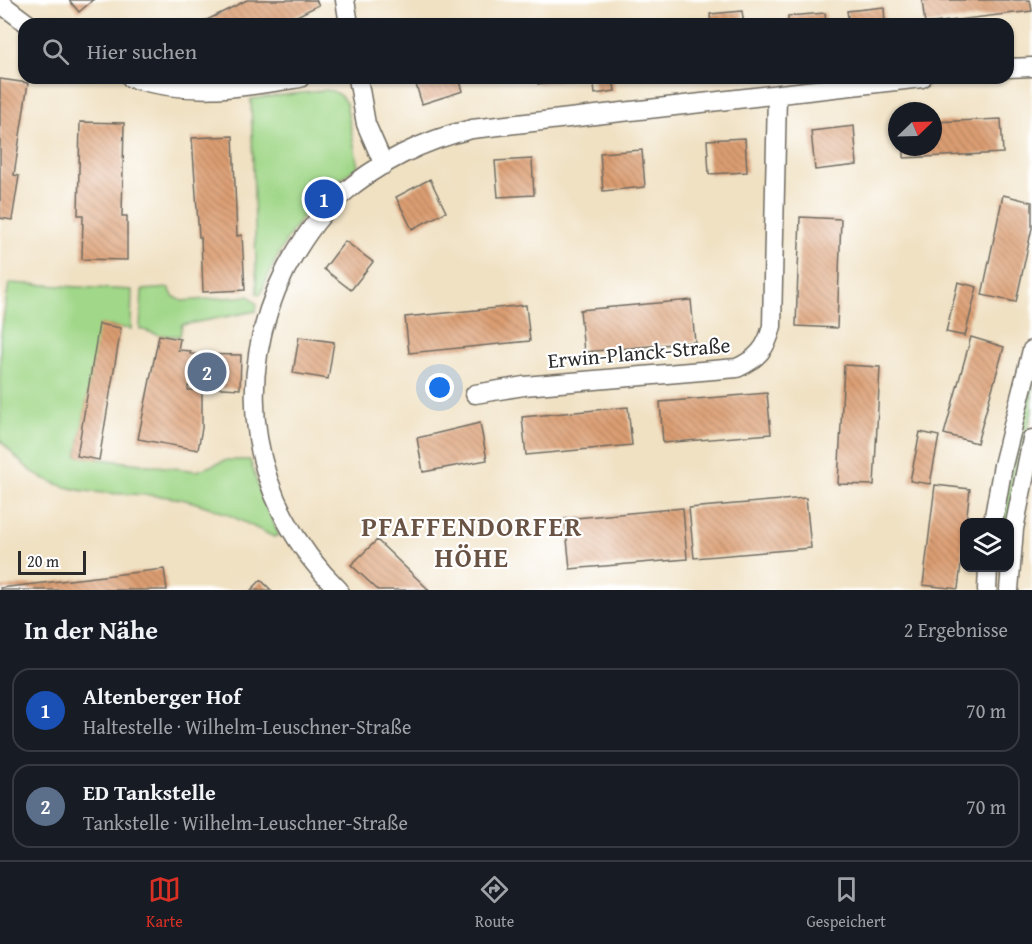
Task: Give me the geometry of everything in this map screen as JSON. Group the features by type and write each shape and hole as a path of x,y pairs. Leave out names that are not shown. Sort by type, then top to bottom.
{"street":[{"path":"345,0 348,18"},
{"path":"0,3 20,18"},
{"path":"1014,68 1032,67"},
{"path":"158,84 198,90 260,84"},
{"path":"359,84 366,124 384,165"},
{"path":"339,590 303,550 285,520 271,487 256,430 255,388 259,344 272,300 296,251 339,197 384,165 439,138 472,129 871,84"},
{"name":"Erwin-Planck-Straße","path":"475,394 524,386 737,368 751,361 769,338 772,326 777,95"},
{"path":"994,518 1003,465 1031,357"},
{"path":"1009,590 1014,529 1032,438"},
{"path":"987,590 988,572"}],"green space":[{"path":"327,90 338,94 346,103 358,166 328,188 304,215 279,253 261,294 257,293 251,99"},
{"path":"9,283 132,290 131,329 100,325 77,456 197,471 227,460 250,460 261,496 279,535 274,537 219,511 185,500 69,488 51,482 19,461 0,440 0,339"},
{"path":"169,288 173,296 182,301 249,296 257,304 256,311 182,325 180,336 159,335 140,329 142,290"},
{"path":"1032,381 1032,412 1010,518 1002,518"}],"building":[{"path":"69,0 93,0 79,12"},
{"path":"247,0 316,0 319,5 293,18 211,18"},
{"path":"922,0 1030,0 1032,11 974,18 924,18"},
{"path":"884,7 885,18 848,18 847,11"},
{"path":"742,11 743,18 710,18 710,14"},
{"path":"825,13 825,18 788,18 788,16"},
{"path":"0,79 28,84 14,175 19,176 12,220 0,218"},
{"path":"416,84 461,84 463,91 422,104"},
{"path":"594,84 614,84 615,91 595,94"},
{"path":"1001,119 1003,153 904,158 904,156 942,156 942,122"},
{"path":"80,122 124,123 122,216 127,216 127,260 82,259 83,215 78,215"},
{"path":"854,126 857,165 815,170 811,131"},
{"path":"233,136 237,236 242,235 245,290 203,292 201,237 199,237 192,138"},
{"path":"745,138 747,172 709,174 707,140"},
{"path":"642,150 645,187 603,191 600,153"},
{"path":"532,159 534,195 498,197 495,161"},
{"path":"430,179 446,212 412,229 396,197"},
{"path":"1003,195 1032,202 1032,228 1016,302 982,295"},
{"path":"800,217 841,219 837,328 796,326"},
{"path":"345,241 373,262 351,290 324,269"},
{"path":"958,282 977,287 965,336 946,332"},
{"path":"691,300 695,342 584,352 580,310"},
{"path":"526,305 530,341 409,353 405,317"},
{"path":"99,324 121,328 99,460 77,456"},
{"path":"159,335 180,339 178,350 191,351 190,354 241,355 240,389 188,386 188,390 202,390 202,428 198,450 138,439"},
{"path":"299,337 334,342 328,379 293,373"},
{"path":"971,337 1004,347 977,443 944,434"},
{"path":"844,365 880,367 874,485 838,484"},
{"path":"767,393 771,434 663,443 660,402"},
{"path":"628,407 632,445 526,455 522,417"},
{"path":"480,423 487,460 423,472 417,438"},
{"path":"920,432 939,436 930,484 910,481"},
{"path":"935,485 970,489 967,518 960,518 958,589 923,585"},
{"path":"806,498 811,548 694,558 689,508"},
{"path":"683,508 687,559 570,569 565,519"},
{"path":"377,540 429,590 378,590 351,565"},
{"path":"164,569 167,590 0,590 0,588"},
{"path":"261,580 271,590 251,590"}],"place":[{"name":"Altenberger Hof","path":"324,199"},
{"name":"ED Tankstelle","path":"207,372"}],"district":[{"name":"PFAFFENDORFER HÖHE","path":"472,542"}]}
